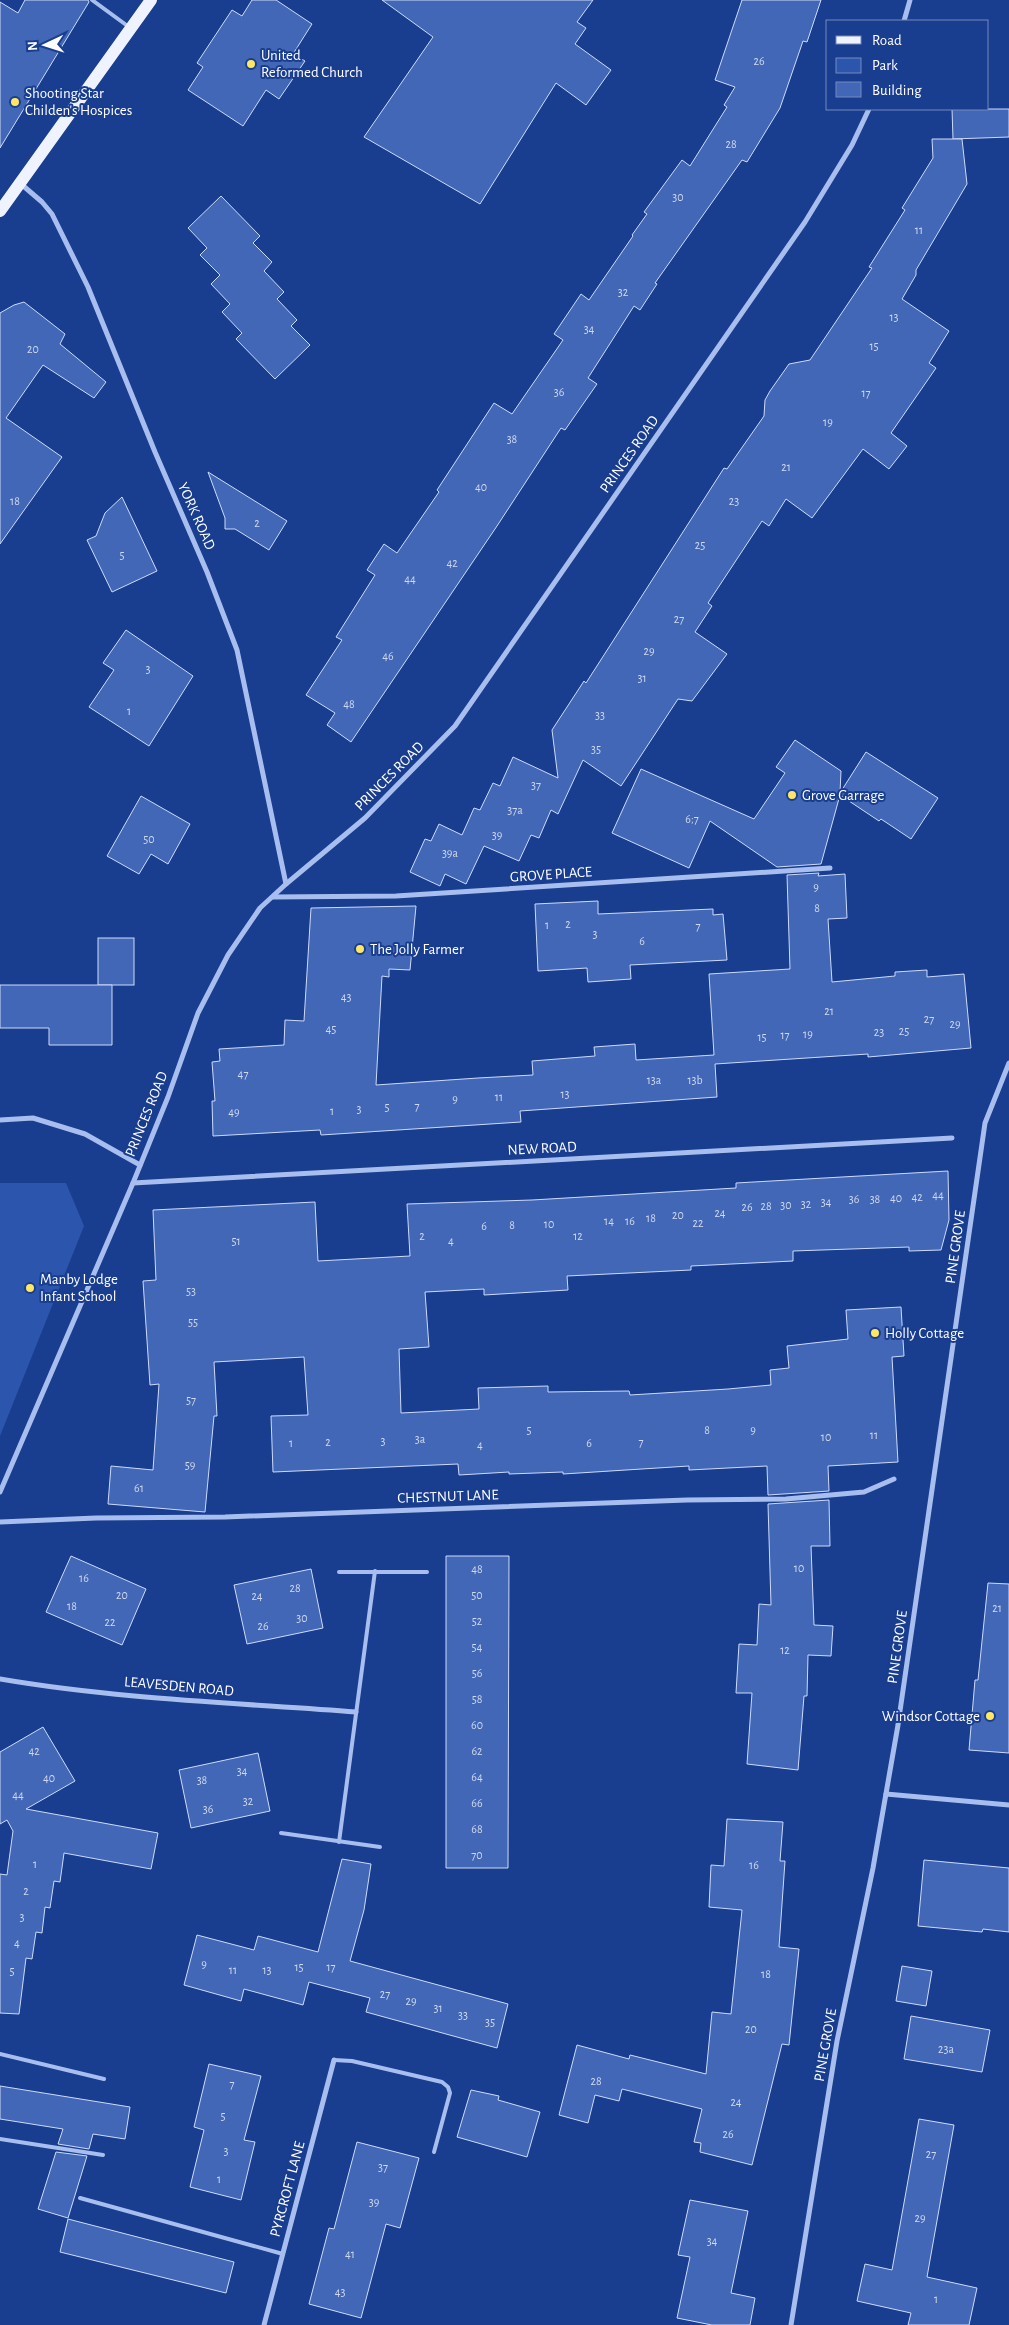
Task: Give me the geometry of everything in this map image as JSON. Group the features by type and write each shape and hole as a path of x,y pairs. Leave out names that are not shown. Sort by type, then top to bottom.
{"main road":[{"path":"0,211 151,0"}],"street":[{"path":"904,20 910,0"},
{"name":"PRINCES ROAD","path":"0,1492 133,1183 168,1097 198,1013 228,954 260,908 365,818 455,726 806,222 852,145 869,110"},
{"name":"YORK ROAD","path":"21,184 42,202 52,214 88,287 155,452 208,572 237,650 286,884"},
{"name":"GROVE PLACE","path":"273,897 396,896 830,868"},
{"name":"PINE GROVE","path":"791,2325 837,2041 886,1794 925,1542 985,1123 1009,1063"},
{"path":"0,1120 33,1118 85,1134 140,1165"},
{"name":"NEW ROAD","path":"133,1183 952,1138"},
{"name":"CHESTNUT LANE","path":"0,1522 96,1518 225,1517 687,1500 786,1499 864,1492 894,1479"},
{"name":"LEAVESDEN ROAD","path":"0,1679 49,1687 126,1695 356,1712"},
{"path":"886,1794 1009,1805"},
{"name":"PYRCROFT LANE","path":"264,2325 334,2060"}],"lane":[{"path":"92,0 130,29"},
{"path":"339,1842 375,1571"},
{"path":"340,1572 427,1572"},
{"path":"281,1834 380,1847"},
{"path":"0,2054 104,2079"},
{"path":"334,2060 352,2061 442,2082 448,2087 450,2094 434,2152"},
{"path":"0,2139 103,2155"},
{"path":"80,2198 283,2254"}],"green space":[{"name":"Manby Lodge Infant School","path":"0,1183 66,1183 84,1226 0,1436"}],"building":[{"path":"25,0 88,0 89,2 0,148 0,2 18,13"},
{"name":"United Reformed Church","path":"252,0 276,0 312,24 293,54 305,61 279,99 266,90 243,126 188,90 203,67 197,63 232,10 242,16"},
{"path":"382,0 593,0 577,22 586,28 575,44 611,70 586,105 556,83 480,204 364,137 433,37"},
{"path":"742,0 821,0 807,42 803,41 780,108 747,162 742,160 655,283 657,284 640,310 634,306 588,378 597,384 565,430 561,428 351,742 327,725 335,713 306,695 342,640 336,637 375,575 367,570 384,544 397,553 439,492 437,490 494,403 512,414 563,340 554,334 581,294 589,300 647,214 644,212 682,160 690,166 727,107 724,105 735,87 715,80"},
{"path":"1009,109 1009,137 953,139 952,110"},
{"path":"932,139 962,139 967,184 916,270 916,275 902,299 949,331 929,363 936,368 891,433 907,446 889,469 863,449 812,518 786,499 769,526 762,521 708,603 712,606 695,632 727,654 692,701 678,699 621,786 583,760 558,814 551,810 539,838 531,835 519,861 484,846 466,884 445,874 440,886 410,872 425,839 431,841 439,824 462,835 474,808 480,810 493,783 500,786 513,757 558,778 552,730 584,681 586,683 724,468 727,469 764,416 765,400 770,391 789,364 810,360 872,268 869,267 905,210 902,208 933,158"},
{"path":"221,196 260,236 253,243 272,262 264,271 284,292 277,299 297,320 291,326 310,345 275,379 236,339 242,333 222,312 230,304 211,284 220,275 200,255 207,248 188,228"},
{"path":"24,302 65,334 60,344 106,382 94,398 43,365 6,418 62,457 0,544 0,313"},
{"path":"208,472 287,521 269,550 235,529 225,529 225,518"},
{"path":"122,497 157,571 112,592 87,540 96,536 105,513"},
{"path":"126,630 193,676 149,746 89,707 114,670 103,663"},
{"path":"795,740 841,771 840,793 866,752 938,798 911,839 881,819 879,821 840,795 821,864 777,867 710,821 689,868 612,833 641,769 754,819 785,773 776,767"},
{"path":"141,796 190,824 168,864 151,854 139,874 107,856"},
{"path":"819,873 818,876 845,874 847,918 828,919 832,982 895,976 895,972 927,970 927,977 964,974 971,1048 868,1057 868,1054 715,1064 717,1097 520,1111 521,1122 321,1135 320,1130 213,1136 212,1101 215,1101 212,1062 220,1061 219,1049 284,1045 285,1020 304,1021 311,908 416,906 410,970 389,969 389,977 382,976 376,1085 533,1075 532,1061 595,1056 594,1047 635,1044 636,1060 714,1055 709,974 790,969 787,875"},
{"path":"598,901 598,914 713,909 713,915 723,914 727,960 630,965 631,979 588,982 587,968 538,971 535,904"},
{"path":"98,938 134,938 134,985 98,985"},
{"path":"0,985 112,985 112,1045 49,1045 49,1028 0,1028"},
{"path":"948,1171 949,1220 941,1250 909,1251 909,1247 793,1251 793,1261 691,1266 691,1270 567,1276 568,1290 484,1295 484,1289 425,1292 429,1347 399,1349 401,1413 479,1409 478,1388 548,1386 548,1392 629,1391 630,1395 728,1389 771,1385 770,1370 789,1368 787,1346 848,1339 846,1310 901,1307 904,1356 892,1357 898,1462 828,1466 829,1491 768,1495 767,1466 689,1470 689,1466 563,1474 563,1472 509,1474 509,1472 459,1475 458,1464 273,1472 271,1416 308,1415 304,1357 214,1362 217,1416 214,1416 205,1512 108,1504 111,1466 153,1470 159,1384 150,1385 143,1281 156,1280 153,1210 315,1202 318,1261 410,1256 407,1204 532,1200 736,1188 736,1183"},
{"path":"829,1500 830,1546 811,1546 814,1625 833,1626 831,1656 808,1655 807,1696 804,1696 798,1770 747,1764 752,1693 736,1693 739,1644 757,1645 759,1604 771,1605 768,1504"},
{"path":"71,1556 146,1589 122,1645 46,1612"},
{"path":"446,1556 509,1556 508,1868 446,1868"},
{"path":"311,1569 323,1628 247,1644 234,1585"},
{"path":"988,1583 1009,1584 1009,1753 969,1750 975,1680 978,1680"},
{"path":"43,1727 75,1781 26,1809 158,1833 151,1869 64,1853 60,1882 54,1881 50,1908 45,1907 42,1933 36,1932 32,1959 26,1958 19,2014 0,2013 0,1874 7,1875 13,1831 7,1820 0,1824 0,1752"},
{"path":"258,1753 270,1811 191,1828 179,1770"},
{"path":"727,1819 783,1822 780,1861 785,1861 779,1947 799,1949 789,2045 782,2044 752,2165 700,2152 701,2143 694,2142 702,2109 622,2089 619,2101 595,2095 588,2123 559,2115 577,2045 629,2059 630,2055 706,2074 712,2012 731,2014 742,1910 709,1907 711,1865 724,1866"},
{"path":"342,1859 371,1864 364,1910 350,1961 508,2004 497,2048 366,2012 370,1998 309,1982 303,2005 244,1989 241,2001 184,1985 197,1935 254,1950 258,1936 318,1952"},
{"path":"924,1860 1009,1868 1009,1932 983,1929 982,1932 918,1926"},
{"path":"902,1966 932,1971 926,2006 896,2001"},
{"path":"911,2016 990,2030 982,2072 904,2059"},
{"path":"209,2064 261,2076 244,2140 255,2142 241,2200 190,2187 204,2130 194,2127"},
{"path":"0,2086 130,2107 125,2139 93,2134 89,2149 58,2144 63,2129 0,2119"},
{"path":"471,2090 499,2096 498,2100 540,2112 527,2157 457,2137"},
{"path":"919,2119 954,2125 927,2277 977,2288 969,2325 908,2325 911,2313 857,2301 865,2264 892,2270"},
{"path":"357,2142 419,2158 400,2228 386,2224 361,2318 309,2304 329,2228 334,2229"},
{"path":"56,2152 87,2156 68,2218 38,2209"},
{"path":"690,2200 748,2211 731,2293 755,2298 750,2325 712,2325 677,2318 690,2257 678,2255"},
{"path":"68,2219 234,2262 226,2293 60,2252"}],"place":[{"name":"United Reformed Church","path":"251,64"},
{"name":"Shooting Star Childen's Hospices","path":"15,102"},
{"name":"Grove Garrage","path":"792,795"},
{"name":"The Jolly Farmer","path":"360,949"},
{"name":"Manby Lodge Infant School","path":"30,1288"},
{"name":"Holly Cottage","path":"875,1333"},
{"name":"Windsor Cottage","path":"990,1716"}]}
